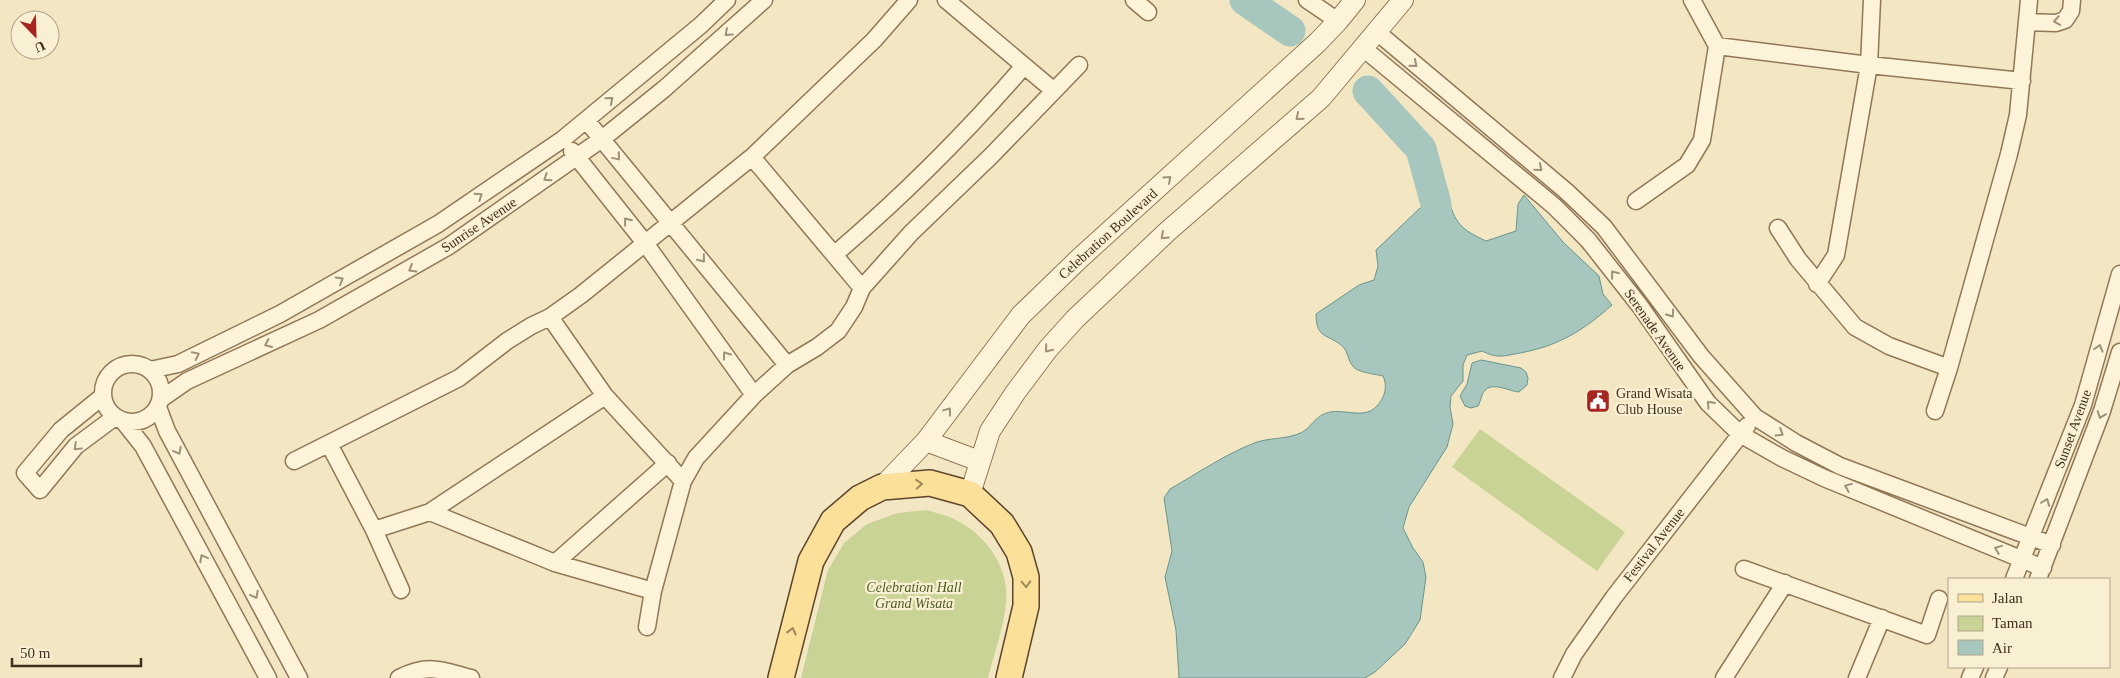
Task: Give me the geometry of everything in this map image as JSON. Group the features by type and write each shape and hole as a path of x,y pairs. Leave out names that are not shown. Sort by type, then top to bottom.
{"main road":[{"path":"781,678 811,562 833,520 860,498 882,487 930,483 970,494 1002,524 1019,552 1026,577 1025,614 1009,678"}],"street":[{"name":"Sunrise Avenue","path":"150,370 178,364 280,314 438,224 563,139 701,25 727,0"},
{"name":"Sunrise Avenue","path":"160,403 187,381 319,320 449,246 602,139 664,89 764,0"},
{"path":"294,461 459,378 507,341 531,326 550,318 752,157 874,40 909,0"},
{"path":"946,0 1053,90"},
{"path":"1134,0 1148,12"},
{"path":"1307,0 1338,21"},
{"name":"Celebration Boulevard","path":"882,487 926,440 1021,315 1080,258 1227,126 1338,21 1355,0"},
{"path":"970,494 990,431 1015,393 1048,349 1075,318 1168,231 1321,98 1403,0"},
{"path":"1636,201 1687,165 1702,140 1717,46 1692,0"},
{"path":"1817,284 1836,255 1869,65 1872,0"},
{"path":"1935,411 1950,368 2018,115 2029,0"},
{"path":"2027,22 2056,23 2065,20 2070,11 2072,0"},
{"name":"Serenade Avenue","path":"1377,32 1566,191 1604,227 1701,356 1755,417 1796,443 1840,466 2052,545"},
{"path":"1717,46 1869,65 2022,81"},
{"name":"Serenade Avenue","path":"1363,48 1554,206 1588,240 1640,306 1708,403 1740,434 1782,458 1824,478 2024,559 2041,574"},
{"path":"647,627 653,591 683,481 696,458 754,395 787,365 817,347 838,331 854,307 862,288 911,233 991,156 1079,65"},
{"path":"835,254 878,217 983,114 1024,66"},
{"path":"586,120 787,365"},
{"path":"563,139 645,244 754,395"},
{"path":"752,157 862,288"},
{"path":"1778,228 1817,284 1855,326 1889,346 1950,368"},
{"name":"Sunset Avenue","path":"2014,578 2024,559 2083,405 2120,274"},
{"path":"550,318 605,396 683,481"},
{"name":"Sunset Avenue","path":"2041,574 2107,394 2120,352"},
{"path":"268,678 143,446 120,419 107,408 103,396 105,382 113,371 126,365 138,365 150,370 157,378 161,388 160,403 168,431 299,678"},
{"path":"2088,388 2107,394"},
{"path":"103,396 61,430 24,473 40,490 76,446 120,419 138,422 150,417 160,403"},
{"path":"374,530 430,512 605,396"},
{"name":"Festival Avenue","path":"1562,678 1574,654 1614,597 1755,417"},
{"path":"926,440 980,461"},
{"path":"328,444 374,530 401,590"},
{"path":"555,563 668,463"},
{"path":"430,512 555,563 653,591"},
{"path":"1744,569 1927,635 1939,599"},
{"path":"1724,678 1785,584"},
{"path":"1857,678 1882,618"},
{"path":"399,678 409,672 427,668 471,678"}],"green space":[{"path":"1480,429 1625,532 1597,571 1452,467"},
{"name":"Celebration Hall Grand Wisata","path":"927,510 949,517 967,526 986,544 1000,565 1004,577 1006,603 1001,631 988,678 801,678 828,570 844,543 867,524 897,513"}],"water":[{"path":"1524,195 1563,242 1599,276 1603,294 1612,305 1580,330 1558,342 1534,350 1505,356 1492,355 1482,351 1467,355 1463,365 1463,381 1451,396 1450,407 1453,424 1447,447 1409,507 1403,528 1413,548 1423,562 1426,577 1420,620 1405,644 1375,672 1365,678 1179,678 1176,630 1165,577 1172,551 1164,498 1170,489 1224,457 1257,442 1302,433 1319,417 1329,412 1364,413 1376,407 1382,400 1385,392 1383,376 1362,372 1353,367 1344,348 1339,343 1325,336 1318,329 1316,314 1359,285 1374,280 1378,266 1376,250 1420,208 1436,204 1448,197 1453,214 1460,225 1470,233 1486,241 1516,231 1518,204"},
{"path":"1481,360 1521,368 1526,372 1528,378 1527,385 1519,392 1499,387 1489,388 1485,390 1478,406 1471,408 1465,406 1460,396 1467,384 1472,363"}],"waterway":[{"path":"1245,0 1290,31"},
{"path":"1368,91 1421,149 1436,204 1436,247"}],"place":[{"name":"Grand Wisata Club House","path":"1598,401"}]}
